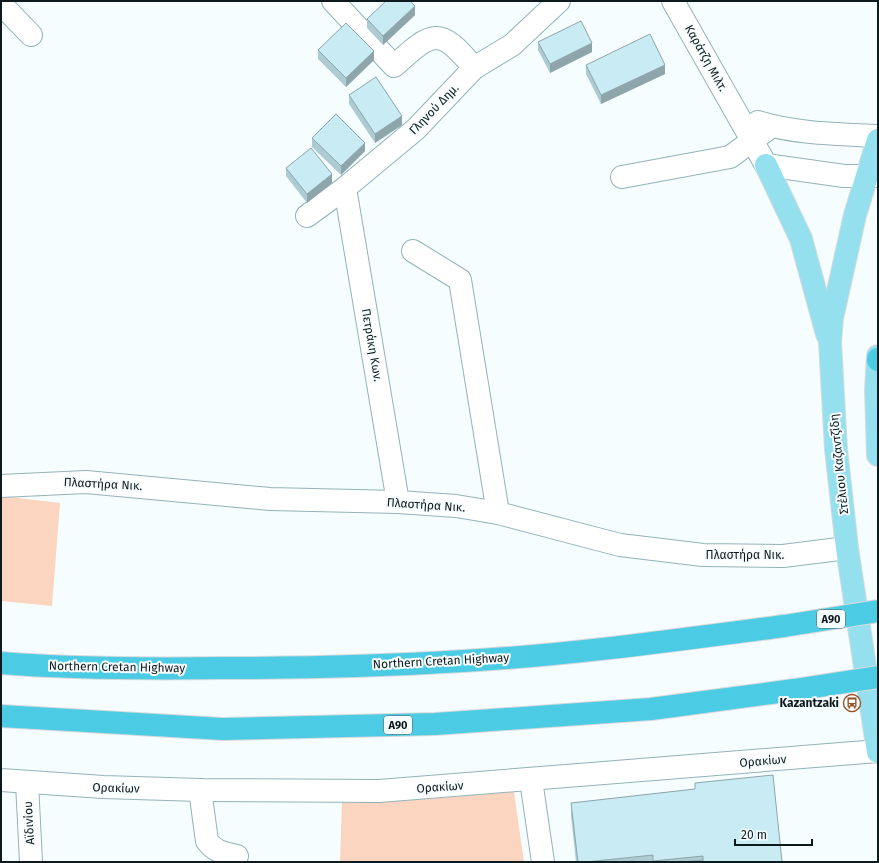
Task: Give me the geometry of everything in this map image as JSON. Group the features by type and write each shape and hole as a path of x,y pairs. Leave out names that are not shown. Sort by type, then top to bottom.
{"highway":[{"name":"Northern Cretan Highway","path":"1,663 58,667 174,669 332,666 464,661 602,649 784,626 878,612"},
{"name":"Α90","path":"1,716 223,729 435,724 651,709 878,677"}],"main road":[{"name":"Στέλιου Καζαντζίδη","path":"878,140 872,176 855,215 832,318 830,342 836,448 847,548 878,752"},
{"path":"766,165 801,239 830,342"},
{"path":"878,356 876,418 878,456"}],"street":[{"path":"333,1 394,66 419,43 433,38 439,38 454,45 474,68"},
{"name":"Γληνού Δημ.","path":"307,216 345,188 416,129 474,68 512,45 559,1"},
{"name":"Καράτζη Μιλτ.","path":"673,1 766,165"},
{"path":"1,4 31,35"},
{"path":"738,115 772,126 823,134 878,136"},
{"path":"622,177 730,157 772,126"},
{"path":"766,165 844,176 872,176"},
{"name":"Πετράκη Κων.","path":"345,188 398,502"},
{"path":"413,251 460,280 498,513"},
{"name":"Πλαστήρα Νικ.","path":"1,486 86,482 270,499 398,502 456,506 498,513 620,545 703,555 783,556 847,548"},
{"name":"Ορακίων","path":"1,780 27,783 200,790 379,791 878,752"},
{"path":"531,780 542,862"},
{"name":"Αϊδινίου","path":"27,783 31,862"},
{"path":"200,790 207,841 212,848 220,852 237,856"}],"shaded area":[{"path":"1,496 60,503 52,606 1,601"},
{"path":"514,792 524,862 340,862 342,802 412,800"}],"building":[{"path":"386,1 410,1 415,6 383,36 367,19"},
{"path":"581,21 592,43 550,64 538,42"},
{"path":"346,23 374,51 346,78 318,50"},
{"path":"650,34 665,65 601,95 586,65"},
{"path":"376,77 402,116 375,134 349,95"},
{"path":"336,114 365,143 341,166 312,138"},
{"path":"311,148 332,174 307,194 286,168"},
{"path":"773,775 782,862 703,862 703,856 653,861 653,855 578,862 571,803 695,789 695,783"},
{"path":"703,860 703,862 682,862"}],"place":[{"name":"Kazantzaki","path":"852,703"}]}
